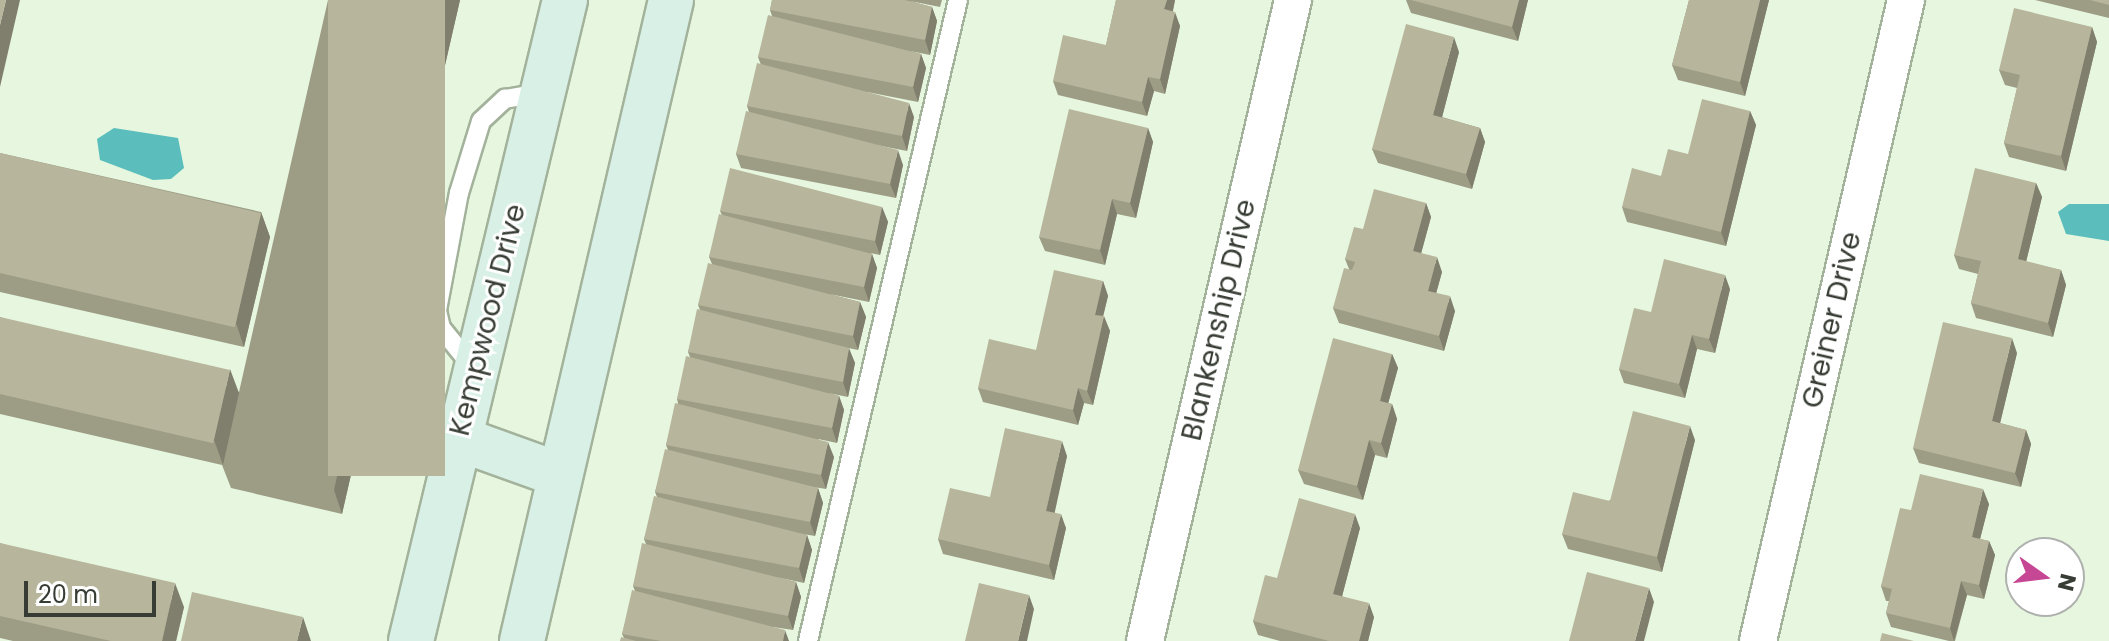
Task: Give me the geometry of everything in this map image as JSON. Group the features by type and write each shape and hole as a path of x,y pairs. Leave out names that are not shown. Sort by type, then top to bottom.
{"main road":[{"name":"Kempwood Drive","path":"411,641 565,0"},
{"path":"522,641 671,0"},
{"path":"460,439 560,475"}],"street":[{"name":"Blankenship Drive","path":"1145,641 1293,0"},
{"name":"Greiner Drive","path":"1758,641 1906,0"}],"lane":[{"path":"808,641 958,0"},
{"path":"476,371 441,328 437,310 459,193 481,121 505,99 543,93"}],"water":[{"path":"114,128 178,138 184,168 171,179 153,180 100,160 97,139"},
{"path":"2069,204 2109,204 2109,241 2066,234 2058,212"}],"building":[{"path":"0,0 6,0 0,25"},
{"path":"328,0 445,0 445,476 328,476"},
{"path":"772,0 905,0 932,7 925,40 770,10"},
{"path":"1116,0 1167,0 1164,9 1175,12 1160,79 1148,77 1142,102 1053,81 1063,35 1106,45"},
{"path":"1411,0 1519,0 1512,27"},
{"path":"1689,0 1760,0 1740,82 1672,65"},
{"path":"2090,0 2109,0 2109,5"},
{"path":"2014,8 2092,27 2061,156 2004,143 2020,75 1999,70"},
{"path":"768,15 921,54 913,87 758,57"},
{"path":"1406,24 1454,37 1433,115 1480,128 1466,174 1372,149"},
{"path":"757,63 909,103 902,136 747,106"},
{"path":"1702,99 1750,111 1721,232 1622,207 1632,168 1661,176 1668,149 1688,154"},
{"path":"1069,109 1148,128 1130,203 1112,199 1100,250 1039,237"},
{"path":"746,111 898,150 890,184 736,154"},
{"path":"0,153 261,213 235,327 0,273"},
{"path":"730,168 882,207 875,241 720,211"},
{"path":"1975,168 2036,183 2018,259 2061,270 2048,323 1971,303 1981,261 1954,255"},
{"path":"1374,189 1426,203 1413,251 1437,257 1428,291 1450,296 1439,336 1333,308 1344,268 1352,270 1355,262 1345,259 1354,227 1363,229"},
{"path":"719,214 872,254 864,287 709,257"},
{"path":"1664,259 1725,275 1709,339 1692,335 1679,384 1619,369 1634,308 1651,312"},
{"path":"708,263 860,302 853,336 698,305"},
{"path":"1054,270 1103,281 1095,315 1104,316 1087,391 1078,388 1073,410 978,388 989,339 1036,350"},
{"path":"697,309 849,348 843,382 688,352"},
{"path":"0,317 230,370 213,443 0,394"},
{"path":"1943,322 2012,338 1992,421 2026,430 2015,473 1913,448"},
{"path":"1333,338 1392,354 1380,401 1392,404 1381,443 1369,440 1357,486 1298,470"},
{"path":"686,356 839,396 832,428 677,399"},
{"path":"675,403 828,442 821,475 666,445"},
{"path":"1633,411 1690,426 1657,557 1562,534 1573,492 1610,501"},
{"path":"1005,428 1062,441 1046,511 1061,514 1049,565 938,539 950,488 990,497"},
{"path":"665,449 818,488 810,522 655,492"},
{"path":"1920,474 1983,489 1972,537 1989,541 1979,585 1961,581 1950,628 1886,613 1892,589 1881,586 1900,508 1911,510"},
{"path":"654,496 807,535 799,568 644,539"},
{"path":"1299,498 1355,514 1333,594 1369,603 1359,641 1329,641 1253,621 1265,575 1277,578"},
{"path":"0,543 175,583 162,641 111,641 0,616"},
{"path":"642,543 796,582 788,616 633,586"},
{"path":"1587,572 1649,588 1635,641 1569,641"},
{"path":"979,583 1029,595 1018,641 965,641"},
{"path":"632,590 785,630 783,641 661,641 622,634"},
{"path":"192,592 303,617 297,641 181,641"},
{"path":"1882,633 1914,641 1880,641"}]}
